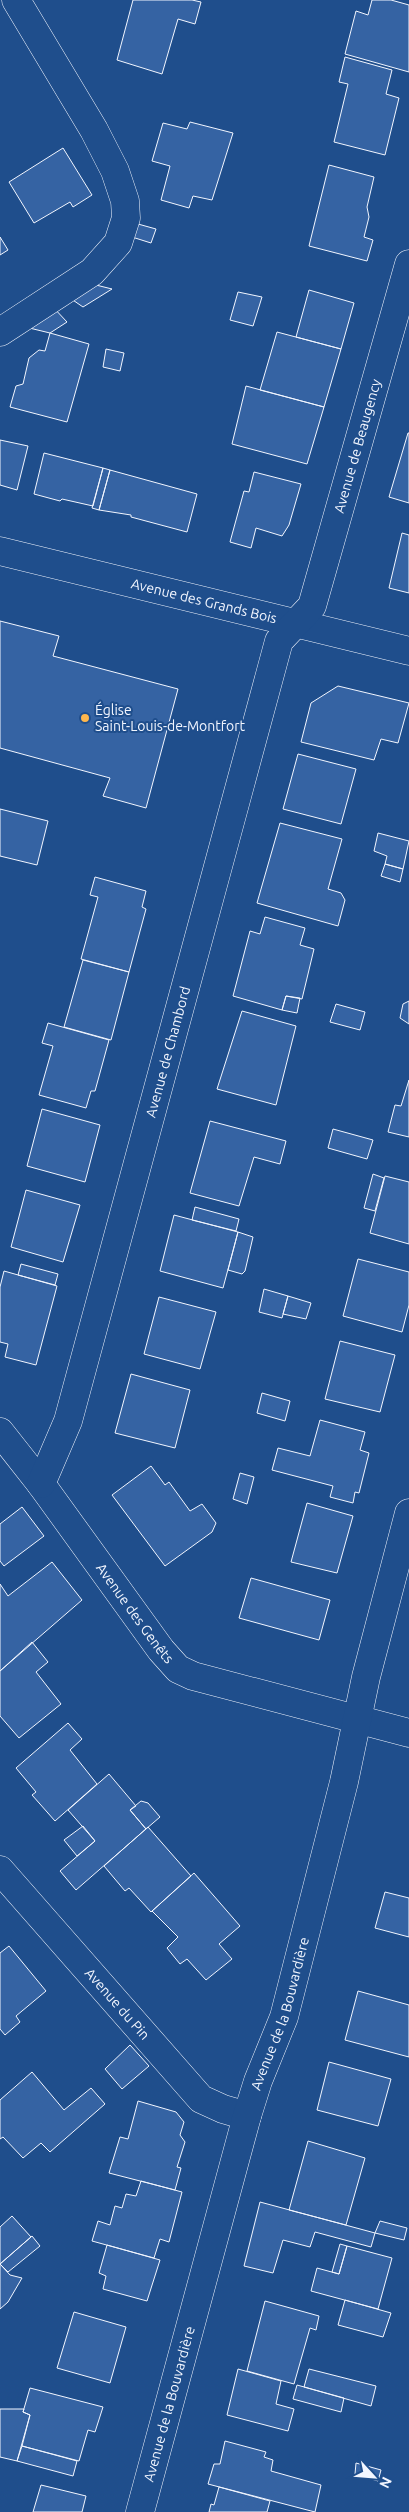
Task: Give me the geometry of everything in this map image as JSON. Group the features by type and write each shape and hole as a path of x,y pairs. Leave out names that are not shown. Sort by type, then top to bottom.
{"street":[{"path":"0,332 92,272 118,243 126,218 125,201 115,170 94,130 16,0"},
{"name":"Avenue de Beaugency","path":"296,623 312,606 409,264"},
{"name":"Avenue des Grands Bois","path":"0,551 409,651"},
{"name":"Avenue de Chambord","path":"41,1484 68,1421 279,641 296,623"},
{"name":"Avenue des Genêts","path":"0,1432 41,1484 161,1650 178,1669 193,1676 409,1733"},
{"name":"Avenue de la Bouvardière","path":"140,2512 247,2116 258,2081 284,2017 344,1782 356,1720 409,1513"},
{"name":"Avenue du Pin","path":"4,1883 201,2099 223,2109 247,2116"}],"building":[{"path":"133,0 192,0 201,2 195,24 178,19 162,74 117,60"},
{"path":"372,0 391,0 409,5 409,72 345,54 356,11 368,15"},
{"path":"345,57 392,70 386,94 399,98 385,155 334,142 348,84 339,82"},
{"path":"190,122 233,133 212,200 193,196 189,208 161,200 170,166 152,161 163,123 187,129"},
{"path":"63,148 92,195 73,207 70,202 34,223 9,182"},
{"path":"329,165 374,177 367,207 369,217 364,237 373,240 367,261 309,246"},
{"path":"138,224 156,229 151,243 132,237"},
{"path":"0,237 8,250 0,255"},
{"path":"88,283 112,289 83,307 67,296"},
{"path":"309,290 354,303 341,349 296,337"},
{"path":"238,292 262,297 253,326 230,320"},
{"path":"52,306 67,322 50,333 21,326"},
{"path":"277,332 341,349 324,407 260,390"},
{"path":"50,333 89,344 67,422 10,407 16,386 23,384 29,358 39,350 45,351"},
{"path":"106,349 124,353 120,371 103,367"},
{"path":"246,386 324,407 307,464 232,444"},
{"path":"409,433 409,503 389,497"},
{"path":"0,440 28,446 17,490 0,485"},
{"path":"44,453 103,468 93,506 62,499 60,501 34,494"},
{"path":"103,468 110,470 99,510 92,508"},
{"path":"110,470 197,494 187,532 131,517 131,515 99,510"},
{"path":"254,472 301,484 289,525 282,536 256,528 251,548 230,542 244,491 249,492"},
{"path":"402,533 409,535 409,593 389,588"},
{"name":"Église Saint-Louis-de-Montfort","path":"0,621 59,636 53,656 178,689 146,808 103,796 110,778 0,748"},
{"path":"338,686 409,703 398,743 381,739 374,760 301,742 311,703"},
{"path":"298,754 356,769 341,824 283,809"},
{"path":"0,809 48,821 37,865 0,856"},
{"path":"280,823 342,839 328,889 341,893 345,900 338,926 257,903"},
{"path":"378,833 409,841 403,869 385,864 387,856 374,851"},
{"path":"385,864 403,869 400,882 381,876"},
{"path":"95,877 146,891 142,907 146,909 129,972 81,959 98,897 90,895"},
{"path":"265,917 305,928 300,945 314,949 302,999 286,996 282,1010 233,996 250,931 260,934"},
{"path":"83,960 129,972 111,1040 64,1027"},
{"path":"286,996 300,998 297,1013 282,1010"},
{"path":"409,1001 409,1024 400,1018 403,1004"},
{"path":"336,1004 365,1012 360,1030 330,1022"},
{"path":"242,1011 296,1026 276,1105 217,1089"},
{"path":"48,1023 109,1040 95,1091 91,1091 86,1108 39,1095 53,1046 42,1043"},
{"path":"409,1080 409,1137 388,1132 395,1105 401,1106"},
{"path":"42,1109 100,1125 85,1182 27,1166"},
{"path":"210,1121 286,1141 280,1164 254,1157 239,1206 190,1193"},
{"path":"333,1129 373,1140 367,1159 328,1148"},
{"path":"373,1174 384,1178 375,1211 364,1208"},
{"path":"385,1176 409,1182 409,1244 370,1233"},
{"path":"26,1190 80,1205 63,1262 11,1247"},
{"path":"195,1207 239,1219 236,1231 192,1220"},
{"path":"174,1215 238,1232 223,1288 160,1271"},
{"path":"238,1232 253,1237 245,1271 242,1274 228,1270"},
{"path":"358,1259 409,1272 409,1305 402,1332 343,1316"},
{"path":"21,1264 58,1274 55,1285 18,1275"},
{"path":"4,1271 57,1286 36,1365 5,1357 8,1344 0,1342 0,1287"},
{"path":"264,1289 288,1296 282,1318 259,1312"},
{"path":"288,1296 311,1303 306,1319 283,1314"},
{"path":"159,1297 216,1312 200,1369 144,1354"},
{"path":"340,1341 395,1355 380,1412 325,1399"},
{"path":"131,1374 190,1390 175,1448 115,1433"},
{"path":"262,1393 290,1401 285,1421 257,1413"},
{"path":"320,1420 365,1432 360,1450 369,1453 359,1493 355,1492 353,1503 330,1497 333,1486 272,1470 278,1448 310,1456"},
{"path":"151,1466 165,1485 169,1482 190,1511 202,1504 216,1523 212,1532 165,1566 112,1495"},
{"path":"240,1473 254,1477 247,1504 233,1499"},
{"path":"307,1503 353,1516 337,1573 291,1562"},
{"path":"22,1507 44,1536 4,1566 0,1561 0,1524"},
{"path":"52,1562 82,1600 0,1671 0,1584 8,1596"},
{"path":"251,1578 330,1600 319,1640 239,1618"},
{"path":"32,1642 48,1662 36,1672 61,1704 19,1738 0,1716 0,1671"},
{"path":"68,1723 82,1739 70,1750 97,1784 55,1821 32,1795 36,1792 16,1768"},
{"path":"109,1774 136,1806 130,1810 146,1829 76,1890 60,1871 95,1841 68,1810"},
{"path":"141,1801 148,1803 160,1817 146,1829 130,1810"},
{"path":"83,1826 95,1841 77,1856 64,1840"},
{"path":"148,1827 191,1876 151,1912 129,1888 125,1891 104,1866"},
{"path":"194,1873 240,1926 219,1944 232,1959 206,1980 187,1959 180,1964 167,1948 178,1937 152,1911"},
{"path":"385,1892 409,1898 409,1937 375,1928"},
{"path":"9,1946 46,1991 16,2016 20,2022 5,2035 0,2029 0,1953"},
{"path":"358,1991 409,2005 409,2057 345,2040"},
{"path":"130,2045 149,2066 122,2089 105,2069"},
{"path":"329,2062 391,2079 378,2126 317,2110"},
{"path":"32,2072 64,2110 91,2088 105,2104 50,2152 41,2143 23,2158 3,2137 0,2139 0,2100"},
{"path":"138,2101 176,2112 184,2122 180,2135 185,2142 177,2167 181,2168 175,2190 109,2173 120,2137 128,2139"},
{"path":"308,2141 365,2158 346,2225 289,2210"},
{"path":"141,2181 182,2192 169,2242 160,2239 154,2258 92,2241 98,2221 110,2225 115,2206 122,2208 126,2194 136,2196"},
{"path":"260,2202 375,2233 371,2247 315,2232 310,2247 283,2240 273,2273 244,2266"},
{"path":"12,2216 31,2237 0,2264 0,2227"},
{"path":"380,2221 407,2228 404,2240 375,2233"},
{"path":"32,2236 40,2246 8,2272 0,2264"},
{"path":"340,2244 347,2246 339,2274 332,2272"},
{"path":"107,2245 160,2260 147,2301 103,2289 106,2276 99,2273"},
{"path":"347,2246 392,2258 378,2309 311,2291 317,2268 339,2274"},
{"path":"0,2264 10,2275 22,2278 8,2302 0,2309"},
{"path":"345,2300 391,2313 383,2337 338,2325"},
{"path":"265,2301 319,2316 316,2330 310,2328 294,2384 247,2371"},
{"path":"74,2312 126,2327 110,2383 57,2368"},
{"path":"238,2369 281,2381 276,2404 294,2409 288,2431 227,2415"},
{"path":"309,2369 376,2386 371,2406 304,2387"},
{"path":"297,2385 344,2398 341,2412 293,2399"},
{"path":"30,2388 103,2407 95,2432 88,2430 79,2461 22,2446 30,2415 23,2412"},
{"path":"0,2409 24,2409 23,2412 30,2415 17,2461 0,2457"},
{"path":"225,2441 266,2452 264,2457 273,2460 271,2471 321,2485 315,2512 208,2484 214,2464 220,2464"},
{"path":"22,2446 77,2461 73,2476 17,2461"},
{"path":"356,2463 381,2470 378,2481 355,2474"},
{"path":"41,2485 86,2496 82,2512 33,2512"},
{"path":"219,2487 270,2501 267,2512 209,2512 211,2504 214,2505"}],"place":[{"name":"Église Saint-Louis-de-Montfort","path":"85,718"}]}
